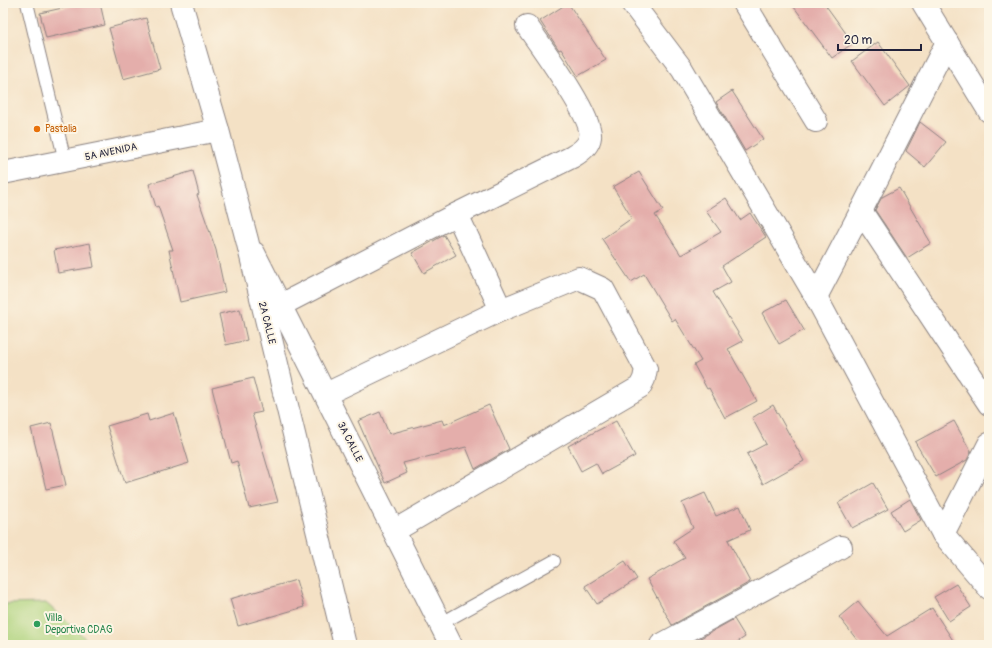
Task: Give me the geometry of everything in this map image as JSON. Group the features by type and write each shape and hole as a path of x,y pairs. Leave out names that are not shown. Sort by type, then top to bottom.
{"street":[{"name":"2A CALLE","path":"181,3 218,130 247,240 345,645"},
{"path":"632,3 682,69 816,297 943,534 989,588"},
{"path":"744,3 816,121"},
{"path":"924,3 989,111"},
{"path":"281,305 457,214 572,157 584,148 590,138 589,123 551,60 527,26"},
{"path":"816,297 947,42"},
{"name":"5A AVENIDA","path":"3,173 218,130"},
{"path":"861,211 989,404"},
{"path":"457,214 501,310"},
{"name":"3A CALLE","path":"247,240 326,394 451,645"},
{"path":"326,394 501,310 579,278 595,284 603,289 646,369 644,379 640,387 394,531"},
{"path":"943,534 989,444"},
{"path":"661,645 841,548"}],"lane":[{"path":"27,3 65,161"},
{"path":"440,624 554,561"}],"green space":[{"name":"Villa Deportiva CDAG","path":"46,603 93,645 3,645 3,604"}],"building":[{"path":"85,3 100,3 105,25 46,38 40,13"},
{"path":"568,3 606,60 578,76 561,49 559,50 540,21"},
{"path":"791,3 824,3 853,43 832,58"},
{"path":"146,18 160,69 123,79 109,28"},
{"path":"878,42 910,86 885,106 852,61"},
{"path":"732,91 763,139 745,151 716,102"},
{"path":"920,122 946,142 925,167 906,151"},
{"path":"193,171 199,194 197,195 216,250 225,292 180,302 169,250 173,250 158,206 156,207 149,184"},
{"path":"639,172 663,210 655,215 681,255 721,232 706,211 726,198 740,220 750,213 766,237 722,266 731,282 713,292 743,341 728,349 757,401 725,418 709,388 707,389 694,365 701,361 675,319 672,321 644,274 631,282 602,239 632,218 613,187"},
{"path":"899,188 931,243 907,258 875,210 882,197"},
{"path":"444,235 456,255 424,273 412,253"},
{"path":"90,243 94,267 58,273 54,250"},
{"path":"786,300 804,330 779,344 762,313"},
{"path":"240,309 247,340 226,345 219,314"},
{"path":"253,378 262,412 252,414 278,502 249,508 237,461 231,463 212,388"},
{"path":"489,405 509,449 475,469 466,447 403,463 407,473 385,483 358,421 380,412 389,434 442,420 444,425"},
{"path":"773,405 804,461 763,484 747,454 766,444 752,418"},
{"path":"174,413 189,463 125,483 107,426 147,414 149,421"},
{"path":"616,421 635,456 602,474 596,463 581,471 568,446"},
{"path":"954,421 971,452 967,460 936,477 915,442"},
{"path":"51,423 66,485 46,489 31,428"},
{"path":"873,483 888,509 852,528 838,503"},
{"path":"705,493 716,516 740,506 750,530 728,540 750,582 672,625 647,579 685,558 673,541 693,528 682,503"},
{"path":"910,499 921,520 903,531 891,511"},
{"path":"625,561 637,579 597,604 585,586"},
{"path":"296,580 304,607 238,626 230,599"},
{"path":"956,584 971,607 949,621 934,597"},
{"path":"858,601 887,636 932,608 956,645 861,645 839,617"},
{"path":"734,619 745,637 733,645 700,645 697,640"}],"place":[{"name":"Pastalia","path":"37,129"},
{"name":"Villa Deportiva CDAG","path":"37,624"}]}
